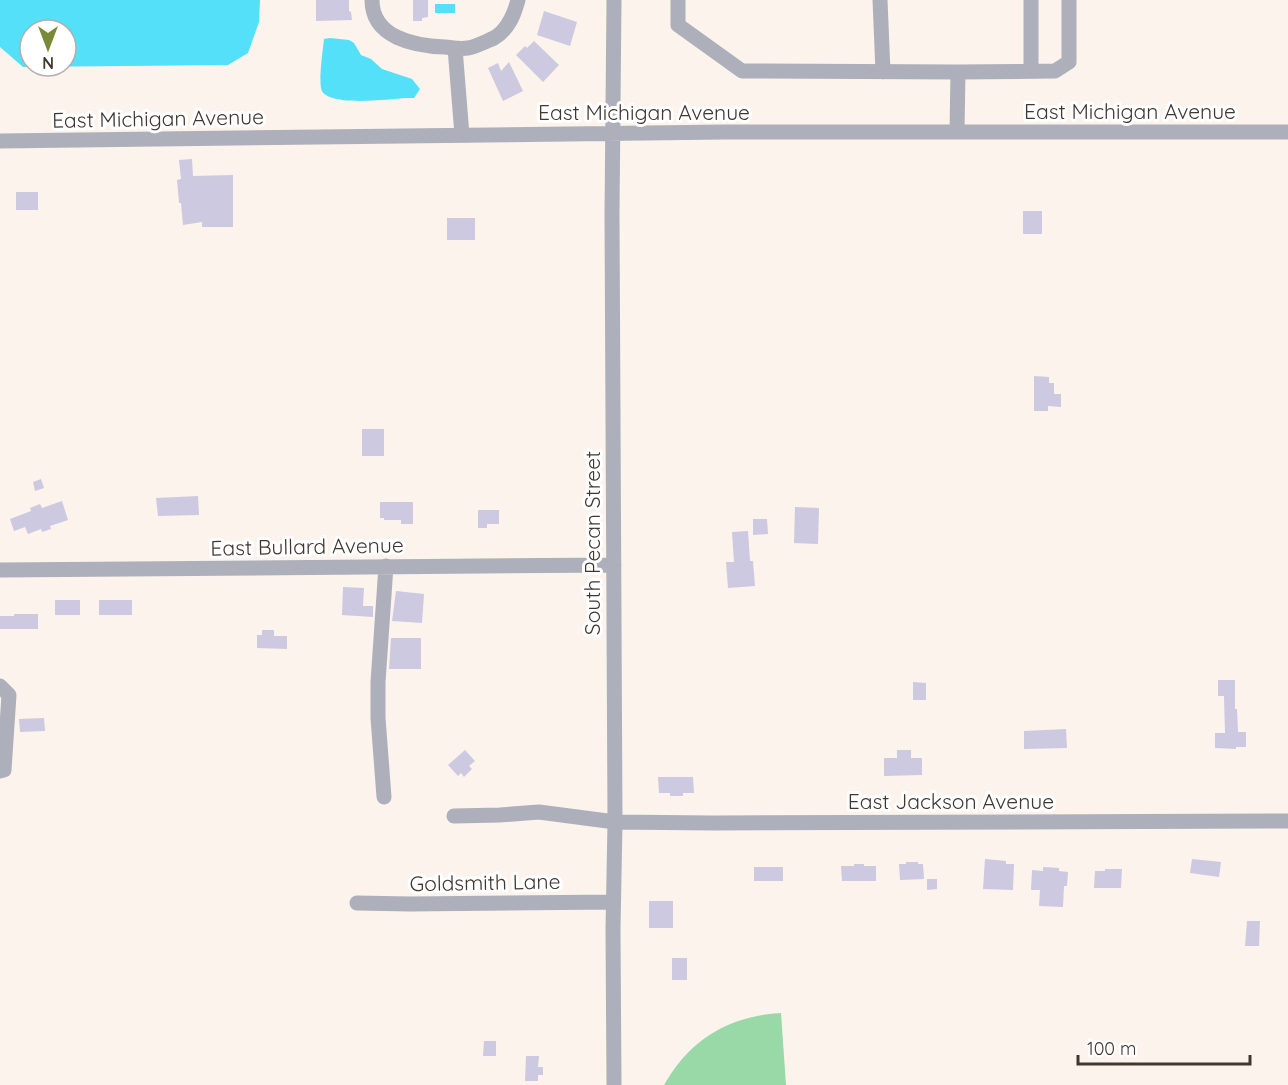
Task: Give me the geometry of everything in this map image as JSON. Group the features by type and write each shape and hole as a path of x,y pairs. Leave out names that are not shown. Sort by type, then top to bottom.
{"street":[{"path":"372,0 372,9 383,27 402,41 455,48 468,48 495,37 511,21 518,0"},
{"name":"South Pecan Street","path":"614,0 612,214 614,1085"},
{"path":"678,0 678,25 742,71 883,72 1055,71 1069,62 1069,0"},
{"path":"880,0 883,72"},
{"path":"1031,0 1031,71"},
{"path":"455,48 462,135"},
{"path":"957,132 958,72"},
{"name":"East Michigan Avenue","path":"0,141 613,133 1288,132"},
{"name":"East Bullard Avenue","path":"0,570 614,565"},
{"path":"384,797 378,718 378,682 386,566"},
{"path":"0,686 9,695 4,770 0,771"},
{"name":"East Jackson Avenue","path":"454,816 539,812 615,822 1288,821"},
{"name":"Goldsmith Lane","path":"357,903 613,902"}],"green space":[{"path":"781,1013 786,1085 664,1085 686,1055 713,1033 744,1019"}],"water":[{"path":"0,0 260,0 259,22 248,53 228,65 78,66 78,18 18,18 18,63 0,47"},
{"path":"435,4 455,4 455,13 435,13"},
{"path":"324,39 349,40 354,43 361,55 371,59 382,69 412,79 420,89 414,98 348,101 327,96 322,91 321,74"}],"building":[{"path":"316,0 349,0 352,20 316,21"},
{"path":"413,0 428,0 428,17 422,18 422,21 413,21"},
{"path":"544,11 577,22 570,46 537,35"},
{"path":"534,41 559,65 543,82 516,55"},
{"path":"509,62 523,91 503,101 488,68 498,63 501,71"},
{"path":"192,159 193,176 233,175 233,227 202,227 202,222 183,225 177,180 181,179 179,160"},
{"path":"16,192 38,192 38,210 16,210"},
{"path":"1023,211 1042,211 1042,234 1023,234"},
{"path":"447,218 475,218 475,240 447,240"},
{"path":"1034,376 1049,377 1049,383 1054,383 1054,394 1061,394 1061,407 1048,406 1048,411 1034,411"},
{"path":"362,429 384,429 384,456 362,456"},
{"path":"41,479 44,488 35,491 33,482"},
{"path":"198,496 199,515 158,516 156,498"},
{"path":"62,501 68,520 50,526 51,529 42,532 41,529 28,534 25,527 14,531 10,519 31,511 30,508 40,504 42,508"},
{"path":"380,502 413,502 413,524 401,524 401,520 380,518"},
{"path":"795,507 819,508 818,544 794,543"},
{"path":"478,510 499,510 499,524 487,524 487,528 478,528"},
{"path":"753,519 767,519 768,534 753,535"},
{"path":"748,531 750,561 753,561 755,586 728,588 726,562 734,562 732,532"},
{"path":"343,587 364,588 363,606 373,606 373,617 342,615"},
{"path":"396,591 424,594 422,623 392,621"},
{"path":"55,600 80,600 80,615 55,615"},
{"path":"99,600 132,600 132,615 99,615"},
{"path":"14,614 38,614 38,629 0,629 0,616 14,616"},
{"path":"262,630 274,630 274,636 287,636 287,649 257,648 257,635 262,635"},
{"path":"391,638 421,638 421,669 389,669"},
{"path":"1218,680 1235,680 1238,732 1246,732 1246,747 1215,748 1215,733 1225,733 1224,696 1218,696"},
{"path":"913,682 926,683 926,700 913,700"},
{"path":"44,718 45,731 20,732 19,719"},
{"path":"1066,729 1067,748 1024,749 1024,731"},
{"path":"465,750 475,761 469,766 472,769 464,777 461,773 458,776 448,765"},
{"path":"897,750 911,750 911,758 922,758 922,775 884,776 884,758 897,758"},
{"path":"658,777 693,777 694,793 670,796 670,793 659,793"},
{"path":"985,859 1014,864 1013,890 983,889"},
{"path":"1192,859 1221,862 1219,877 1190,873"},
{"path":"906,862 923,864 924,879 900,880 899,864 906,864"},
{"path":"854,864 876,866 876,881 842,881 841,866 854,866"},
{"path":"754,867 783,867 783,881 754,881"},
{"path":"1043,867 1059,868 1059,871 1068,872 1067,886 1064,886 1063,907 1039,906 1040,890 1031,890 1032,870 1043,871"},
{"path":"1105,869 1122,869 1121,888 1094,888 1095,871 1105,871"},
{"path":"927,879 937,879 937,889 927,890"},
{"path":"649,901 673,901 673,928 649,928"},
{"path":"1247,921 1260,921 1259,946 1245,946"},
{"path":"672,958 687,958 687,980 672,980"},
{"path":"484,1041 496,1041 496,1056 483,1056"},
{"path":"526,1056 539,1056 538,1067 543,1067 543,1075 538,1075 538,1081 525,1081"}]}
